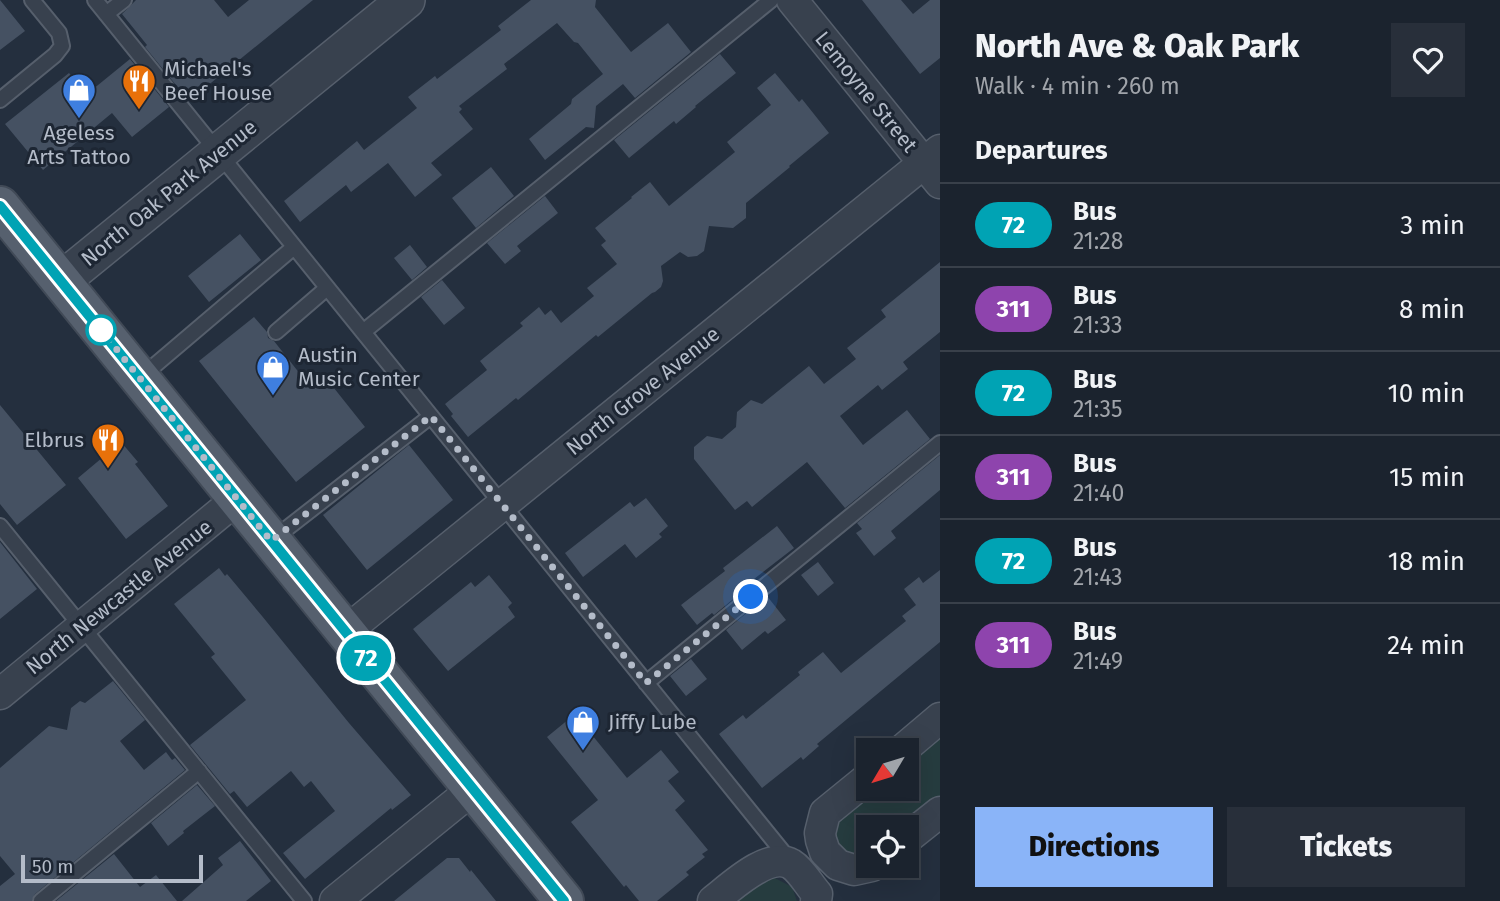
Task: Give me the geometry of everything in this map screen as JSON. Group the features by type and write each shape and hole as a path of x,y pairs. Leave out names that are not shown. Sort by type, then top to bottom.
{"main road":[{"path":"3,217 61,281 564,901"}],"street":[{"name":"North Oak Park Avenue","path":"61,281 406,0"},
{"name":"Lemoyne Street","path":"792,0 934,166"},
{"name":"North Grove Avenue","path":"345,632 502,505 934,166"},
{"name":"North Newcastle Avenue","path":"0,694 237,499"},
{"path":"916,738 940,718"},
{"path":"856,788 825,813 820,833 825,852 838,865 856,870"},
{"path":"335,901 473,789"},
{"path":"919,829 940,812"},
{"path":"713,901 768,862 784,861 793,865 818,899"}],"lane":[{"path":"0,100 55,55 62,46 59,33 32,0"},
{"path":"94,0 793,865"},
{"path":"106,14 124,0"},
{"path":"363,332 771,0"},
{"path":"140,378 295,247"},
{"path":"276,332 327,288"},
{"path":"271,541 431,416"},
{"path":"646,683 940,443"},
{"path":"0,526 304,901"},
{"path":"41,901 199,771"}],"green space":[{"path":"940,733 940,797 918,815 856,815 856,858 849,859 831,843 836,818 856,801 919,802 919,750"},
{"path":"773,877 792,887 797,901 731,901 760,879"}],"building":[{"path":"0,0 25,31 0,50"},
{"path":"136,0 214,0 228,17 249,0 313,0 190,100 145,47 147,45 122,14"},
{"path":"531,0 596,0 595,7 631,52 668,23 691,52 635,98 623,84 596,106 594,128 586,127 545,160 529,139 603,74 578,43 557,23 504,64 507,69 459,106 462,109 459,112 473,129 431,163 442,175 415,197 388,163 351,192 346,185 300,222 284,201 357,141 364,150 417,108 408,97 435,76 437,79 501,30 498,26"},
{"path":"862,0 901,0 913,14 930,0 940,0 940,58 920,74"},
{"path":"720,54 736,73 676,124 674,121 629,158 614,140"},
{"path":"130,59 169,107 132,137 112,113 43,170 5,124 69,73 87,94"},
{"path":"775,73 799,102 802,99 829,133 746,203 746,218 733,228 709,226 704,251 697,256 688,257 680,252 661,266 661,287 468,437 445,404 487,370 480,361 523,326 520,323 539,307 545,315 551,310 561,323 594,296 587,288 617,264 601,245 606,241 595,228 650,182 669,206 735,152 727,142 771,105 757,88"},
{"path":"491,167 514,196 476,228 452,198"},
{"path":"545,196 558,213 517,246 521,251 505,264 487,243"},
{"path":"240,234 261,260 209,302 188,276"},
{"path":"410,245 427,267 412,280 394,258"},
{"path":"940,262 940,332 903,362 908,369 882,390 878,385 840,416 863,445 907,410 930,439 845,508 807,462 752,507 747,501 735,510 694,459 694,447 707,436 722,439 736,427 737,412 751,400 762,404 809,366 824,384 856,359 847,348 886,317 881,310"},
{"path":"442,280 465,308 444,325 421,297"},
{"path":"254,317 267,332 268,338 274,341 312,389 326,378 365,427 296,482 199,361"},
{"path":"0,405 66,485 17,525 0,504"},
{"path":"121,442 168,506 126,539 78,478"},
{"path":"409,445 453,500 367,570 323,515"},
{"path":"940,455 940,490 891,531 896,538 874,556 856,533 862,529 857,523"},
{"path":"646,498 668,526 659,534 662,537 636,558 625,544 583,577 565,553 630,502 634,507"},
{"path":"777,526 794,548 714,615 712,613 697,625 681,605"},
{"path":"0,542 37,589 0,619"},
{"path":"818,562 834,583 818,596 801,575"},
{"path":"219,568 225,576 227,574 411,795 392,810 391,808 305,879 283,853 335,811 311,781 304,787 291,771 247,807 234,791 230,794 190,745 246,700 211,657 215,654 174,604"},
{"path":"940,570 940,642 817,744 819,746 803,760 801,757 762,788 719,734 743,715 746,719 800,675 798,672 823,652 841,673 906,621 902,616 916,605 904,589 919,577 923,583"},
{"path":"489,575 512,603 508,607 515,617 448,671 413,629 471,582 475,587"},
{"path":"767,596 786,620 768,634 765,631 742,650 726,630"},
{"path":"691,659 707,679 686,696 670,676"},
{"path":"113,681 145,720 120,741 144,770 166,752 185,770 35,894 32,901 0,901 0,886 15,874 0,856 0,768 49,726 67,730 71,708 80,701 85,703"},
{"path":"575,714 627,778 661,750 679,772 668,781 685,801 675,810 708,850 702,854 705,857 686,872 689,875 657,901 639,901 626,885 624,887 571,822 598,800 547,737"},
{"path":"197,785 215,806 168,846 151,823"},
{"path":"240,841 271,881 246,901 182,901 223,865 218,858"},
{"path":"114,854 140,887 156,875 177,901 56,901"},
{"path":"447,858 459,858 496,901 394,901"}],"bus line":[{"name":"72","path":"0,206 564,901"}],"place":[{"name":"Michael's Beef House","path":"139,111"},
{"name":"Ageless Arts Tattoo","path":"79,120"},
{"name":"Austin Music Center","path":"273,397"},
{"name":"Elbrus","path":"108,470"},
{"name":"Jiffy Lube","path":"583,752"}],"route":[{"path":"101,330 271,541 431,416 646,683 751,597"}]}
